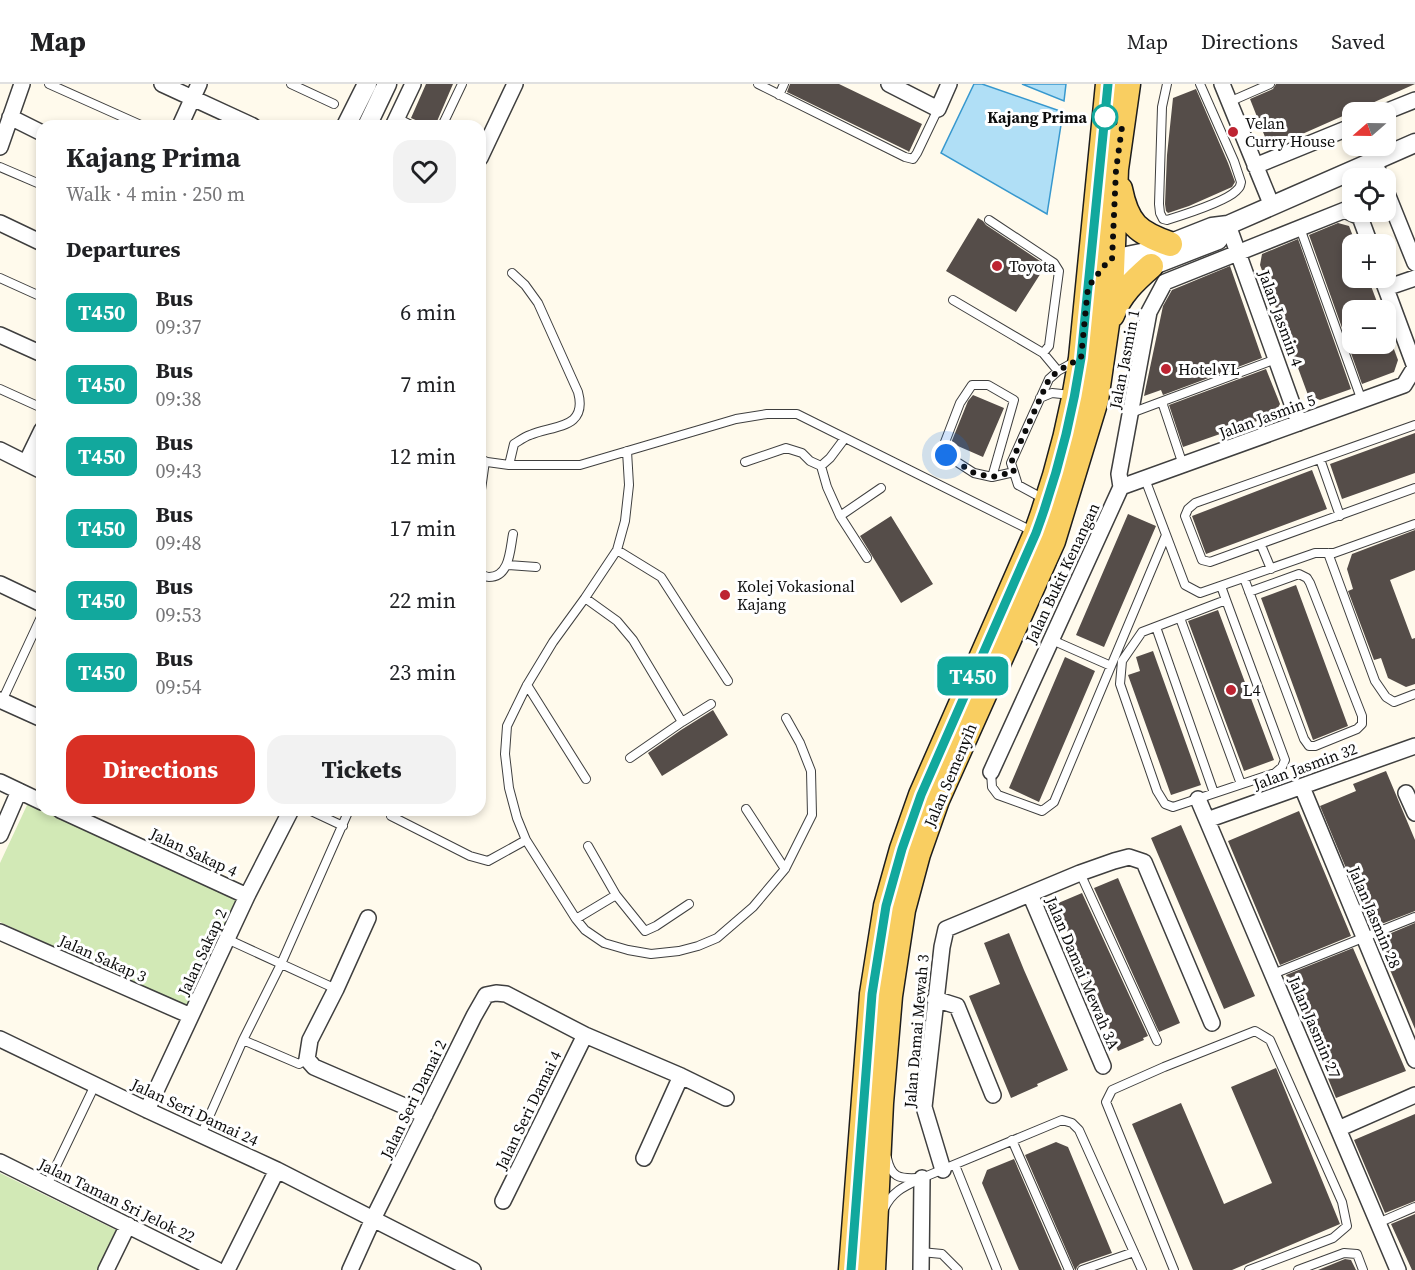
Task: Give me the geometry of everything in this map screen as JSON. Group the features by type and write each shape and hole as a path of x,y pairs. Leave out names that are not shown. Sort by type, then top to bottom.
{"main road":[{"name":"Jalan Semenyih","path":"851,1270 872,994 886,906 902,849 921,795 1045,537 1048,501 1076,395 1108,84"},
{"name":"Jalan Semenyih","path":"873,1270 881,1103 890,996 903,910 918,854 937,800 1045,537 1096,400 1111,296 1110,266 1116,170 1128,84"},
{"path":"1116,170 1130,220 1150,237 1170,244"},
{"path":"1088,287 1110,266 1092,236"},
{"path":"1106,335 1123,292 1151,266"}],"street":[{"path":"0,147 22,84"},
{"path":"162,84 239,120"},
{"path":"183,120 199,84"},
{"path":"349,120 367,84"},
{"path":"370,120 387,84"},
{"path":"396,120 413,84"},
{"path":"486,145 515,84"},
{"path":"889,84 938,109 949,84"},
{"path":"1222,84 1272,206"},
{"path":"1396,108 1415,100"},
{"path":"10,117 36,130"},
{"path":"1255,166 1342,130"},
{"path":"1110,266 1212,226 1228,225 1415,143"},
{"path":"1374,161 1377,168"},
{"name":"Jalan Jasmin 1","path":"1121,488 1119,474 1149,312 1164,282 1346,210 1360,217 1366,234"},
{"path":"1396,214 1413,254"},
{"path":"0,223 36,240"},
{"path":"1110,266 1151,266 1218,240 1228,225"},
{"name":"Jalan Jasmin 4","path":"1228,225 1299,423"},
{"path":"1396,281 1415,278"},
{"path":"1386,288 1415,367"},
{"path":"0,335 36,351"},
{"name":"Jalan Jasmin 5","path":"1121,488 1404,385 1415,367"},
{"path":"26,463 36,442"},
{"path":"0,450 36,468"},
{"name":"Jalan Bukit Kenangan","path":"991,772 1121,488"},
{"path":"0,584 36,601"},
{"path":"1,701 36,716"},
{"name":"Jalan Jasmin 32","path":"1207,820 1415,746"},
{"path":"0,782 36,799"},
{"name":"Jalan Jasmin 28","path":"1302,787 1415,1060"},
{"path":"0,835 19,791"},
{"path":"1406,793 1415,813"},
{"name":"Jalan Jasmin 27","path":"1198,799 1398,1270"},
{"name":"Jalan Sakap 4","path":"73,816 248,896"},
{"name":"Jalan Sakap 2","path":"147,1110 287,816"},
{"path":"1030,894 1129,856 1144,862 1212,1023"},
{"name":"Jalan Damai Mewah 3","path":"949,1167 924,1107 946,929 1030,894"},
{"name":"Jalan Damai Mewah 3A","path":"1030,894 1103,1066"},
{"path":"368,918 310,1040 307,1059 314,1067 425,1115"},
{"name":"Jalan Sakap 3","path":"0,932 191,1016"},
{"name":"Jalan Seri Damai 2","path":"350,1270 486,995 506,994 585,1035"},
{"path":"936,999 957,1006 993,1095"},
{"path":"585,1035 726,1098"},
{"name":"Jalan Seri Damai 4","path":"503,1201 585,1035"},
{"name":"Jalan Seri Damai 24","path":"0,1039 277,1170 472,1270"},
{"path":"644,1158 681,1076"},
{"path":"1338,1129 1415,1095"},
{"name":"Jalan Taman Sri Jelok 22","path":"0,1162 217,1270"},
{"path":"227,1270 277,1170"},
{"path":"921,1270 922,1178"},
{"path":"106,1270 128,1225"}],"lane":[{"path":"49,84 130,120"},
{"path":"291,84 334,104"},
{"path":"445,120 462,84"},
{"path":"758,84 912,159 938,109"},
{"path":"779,95 784,84"},
{"path":"1167,84 1162,107 1159,204 1161,217 1167,220 1232,194 1241,182 1200,84"},
{"path":"1229,102 1270,84"},
{"path":"0,167 36,182"},
{"path":"989,220 1054,263 1059,271 1049,346 1043,353"},
{"path":"1300,228 1362,401"},
{"path":"510,465 514,444 530,435 565,426 579,413 580,402 578,392 538,303 525,285 512,273"},
{"path":"0,278 36,294"},
{"path":"953,300 1043,353 1058,371"},
{"path":"1048,501 1018,485 1011,463 1049,379 1081,358"},
{"path":"1131,413 1276,359"},
{"path":"992,477 1014,400 988,385 972,385 960,403 945,442 946,455 974,473 992,477 1014,472"},
{"path":"0,389 36,405"},
{"path":"1040,398 1052,393 1076,395"},
{"path":"1162,402 1183,465"},
{"path":"486,462 510,465 580,465 736,419 767,414 796,414 1045,537"},
{"path":"1415,425 1195,503 1188,508 1185,516 1202,560 1210,562 1415,488"},
{"path":"821,466 845,438"},
{"path":"745,462 786,448 802,453 810,461 821,466 827,487 840,516 867,558"},
{"path":"627,451 629,485 625,521 617,550 553,642 527,685 507,726 505,754 509,788 517,818 526,840 585,930 604,943 628,950 651,954 680,951 717,938 753,907 785,869 812,815 811,771 800,743 786,718"},
{"path":"1320,459 1340,516"},
{"path":"1145,479 1185,585 1200,593 1315,553 1334,553 1415,524"},
{"path":"840,516 881,488"},
{"path":"486,576 500,573 507,565 513,534"},
{"path":"991,772 992,787 998,795 1042,811 1054,802 1166,536"},
{"path":"1261,545 1271,569"},
{"path":"617,550 661,577 728,681"},
{"path":"1328,553 1375,681 1386,697 1394,702 1415,694"},
{"path":"507,565 536,567"},
{"path":"1244,578 1249,592 1304,739 1309,746 1315,746 1357,729 1362,724 1362,716 1307,578 1299,574 1249,592"},
{"path":"1221,586 1227,600 1285,760 1282,767 1275,773 1173,807 1165,804 1157,790 1120,684 1122,661 1142,632 1227,600"},
{"path":"585,598 617,621 633,640 682,722"},
{"path":"1180,618 1241,784"},
{"path":"1156,627 1214,793"},
{"path":"1,701 36,628"},
{"path":"1052,640 1111,666"},
{"path":"527,685 586,779"},
{"path":"630,758 711,704"},
{"path":"746,808 785,869"},
{"path":"322,816 343,826"},
{"path":"201,1135 347,816"},
{"path":"391,816 471,856 488,861 526,840"},
{"path":"588,846 616,895 645,931 689,904"},
{"path":"1080,873 1156,1041"},
{"path":"576,919 616,895"},
{"path":"1273,974 1415,917"},
{"path":"227,939 336,989"},
{"path":"1174,1270 1106,1102 1112,1090 1164,1067 1256,1032 1270,1040 1342,1202 1347,1226 1333,1238 1249,1270"},
{"path":"243,1040 299,1064 307,1059"},
{"path":"47,1185 95,1085"},
{"path":"881,1103 886,1153 891,1172 901,1178 922,1178"},
{"path":"875,1242 885,1206 891,1196 904,1186 1062,1120 1072,1123 1079,1130 1142,1270"},
{"path":"1012,1140 1069,1270"},
{"path":"949,1167 997,1270"},
{"path":"1377,1223 1415,1208"},
{"path":"921,1252 942,1254 958,1270"},
{"path":"1082,1270 1134,1252"},
{"path":"1298,1270 1344,1253 1357,1254 1363,1270"}],"green space":[{"path":"28,803 36,807 36,816 57,816 239,899 189,1008 0,922 0,863"},
{"path":"0,1173 116,1230 97,1270 0,1270"}],"water":[{"path":"974,84 982,84 1063,112 1047,214 941,153"},
{"path":"1022,84 1066,84 1064,101"}],"building":[{"path":"426,84 453,84 438,120 411,118"},
{"path":"790,84 839,84 922,124 909,152 787,92"},
{"path":"1276,84 1415,84 1374,102 1342,102 1342,116 1282,143 1265,137 1250,99 1273,89"},
{"path":"1196,89 1235,182 1232,187 1168,213 1165,204 1167,155 1173,98"},
{"name":"Toyota","path":"978,218 1046,265 1016,312 946,271"},
{"path":"1338,223 1349,226 1352,234 1342,234 1342,288 1372,288 1376,300 1342,300 1342,328 1309,235"},
{"path":"1298,239 1351,389 1320,400 1308,395 1260,265 1262,254"},
{"path":"1230,266 1262,358 1163,395 1161,390 1144,396 1163,306 1172,290"},
{"path":"1351,354 1396,354 1398,360 1394,372 1362,384"},
{"path":"1266,369 1280,404 1274,415 1183,447 1169,405"},
{"path":"973,395 1004,408 983,457 951,443 968,401"},
{"path":"1415,433 1415,473 1342,499 1330,464"},
{"path":"1312,470 1327,509 1206,554 1192,516"},
{"path":"1128,514 1156,526 1104,647 1076,635"},
{"path":"891,516 933,584 901,603 860,536"},
{"path":"1415,530 1415,570 1390,580 1412,639 1415,638 1415,684 1406,687 1388,678 1381,658 1374,660 1348,591 1353,589 1347,569 1352,554"},
{"path":"1296,585 1348,726 1313,740 1261,598"},
{"name":"L4","path":"1218,610 1274,760 1244,771 1188,621"},
{"path":"1153,651 1201,785 1171,795 1128,675 1140,671 1136,657"},
{"path":"1065,657 1095,671 1039,802 1009,788"},
{"path":"713,710 728,735 662,776 648,753"},
{"path":"1386,771 1415,840 1415,911 1371,928 1320,806 1356,791 1353,784"},
{"path":"1299,811 1351,936 1280,965 1228,841"},
{"path":"1181,825 1255,996 1224,1009 1151,838"},
{"path":"1118,878 1180,1023 1159,1032 1094,888"},
{"path":"1082,893 1148,1036 1118,1051 1056,904"},
{"path":"1415,923 1415,1029 1377,939"},
{"path":"1009,933 1068,1070 1011,1098 969,996 1000,984 984,943"},
{"path":"1353,948 1406,1071 1336,1098 1286,975"},
{"path":"1276,1068 1340,1224 1232,1270 1193,1270 1132,1124 1181,1103 1224,1204 1272,1183 1231,1087"},
{"path":"1415,1114 1415,1201 1385,1213 1354,1140"},
{"path":"1056,1142 1068,1147 1112,1253 1080,1264 1076,1270 1025,1155"},
{"path":"1014,1159 1062,1270 1019,1270 982,1183 987,1170"},
{"path":"1415,1214 1415,1270 1412,1270 1391,1224"},
{"path":"1345,1259 1351,1260 1356,1270 1318,1270"}],"bus line":[{"name":"T450","path":"851,1270 872,994 886,906 902,849 921,795 1036,533 1063,451 1081,358 1108,84"}],"place":[{"name":"Kajang Prima","path":"1105,117"},
{"name":"Velan Curry House","path":"1233,132"},
{"name":"Toyota","path":"997,266"},
{"name":"Hotel YL","path":"1166,369"},
{"name":"Kolej Vokasional Kajang","path":"725,595"},
{"name":"L4","path":"1231,690"}],"route":[{"path":"946,455 974,473 992,477 1014,472 1011,463 1049,379 1081,358 1088,287 1105,265 1112,260 1116,170 1122,127 1105,117"}]}
